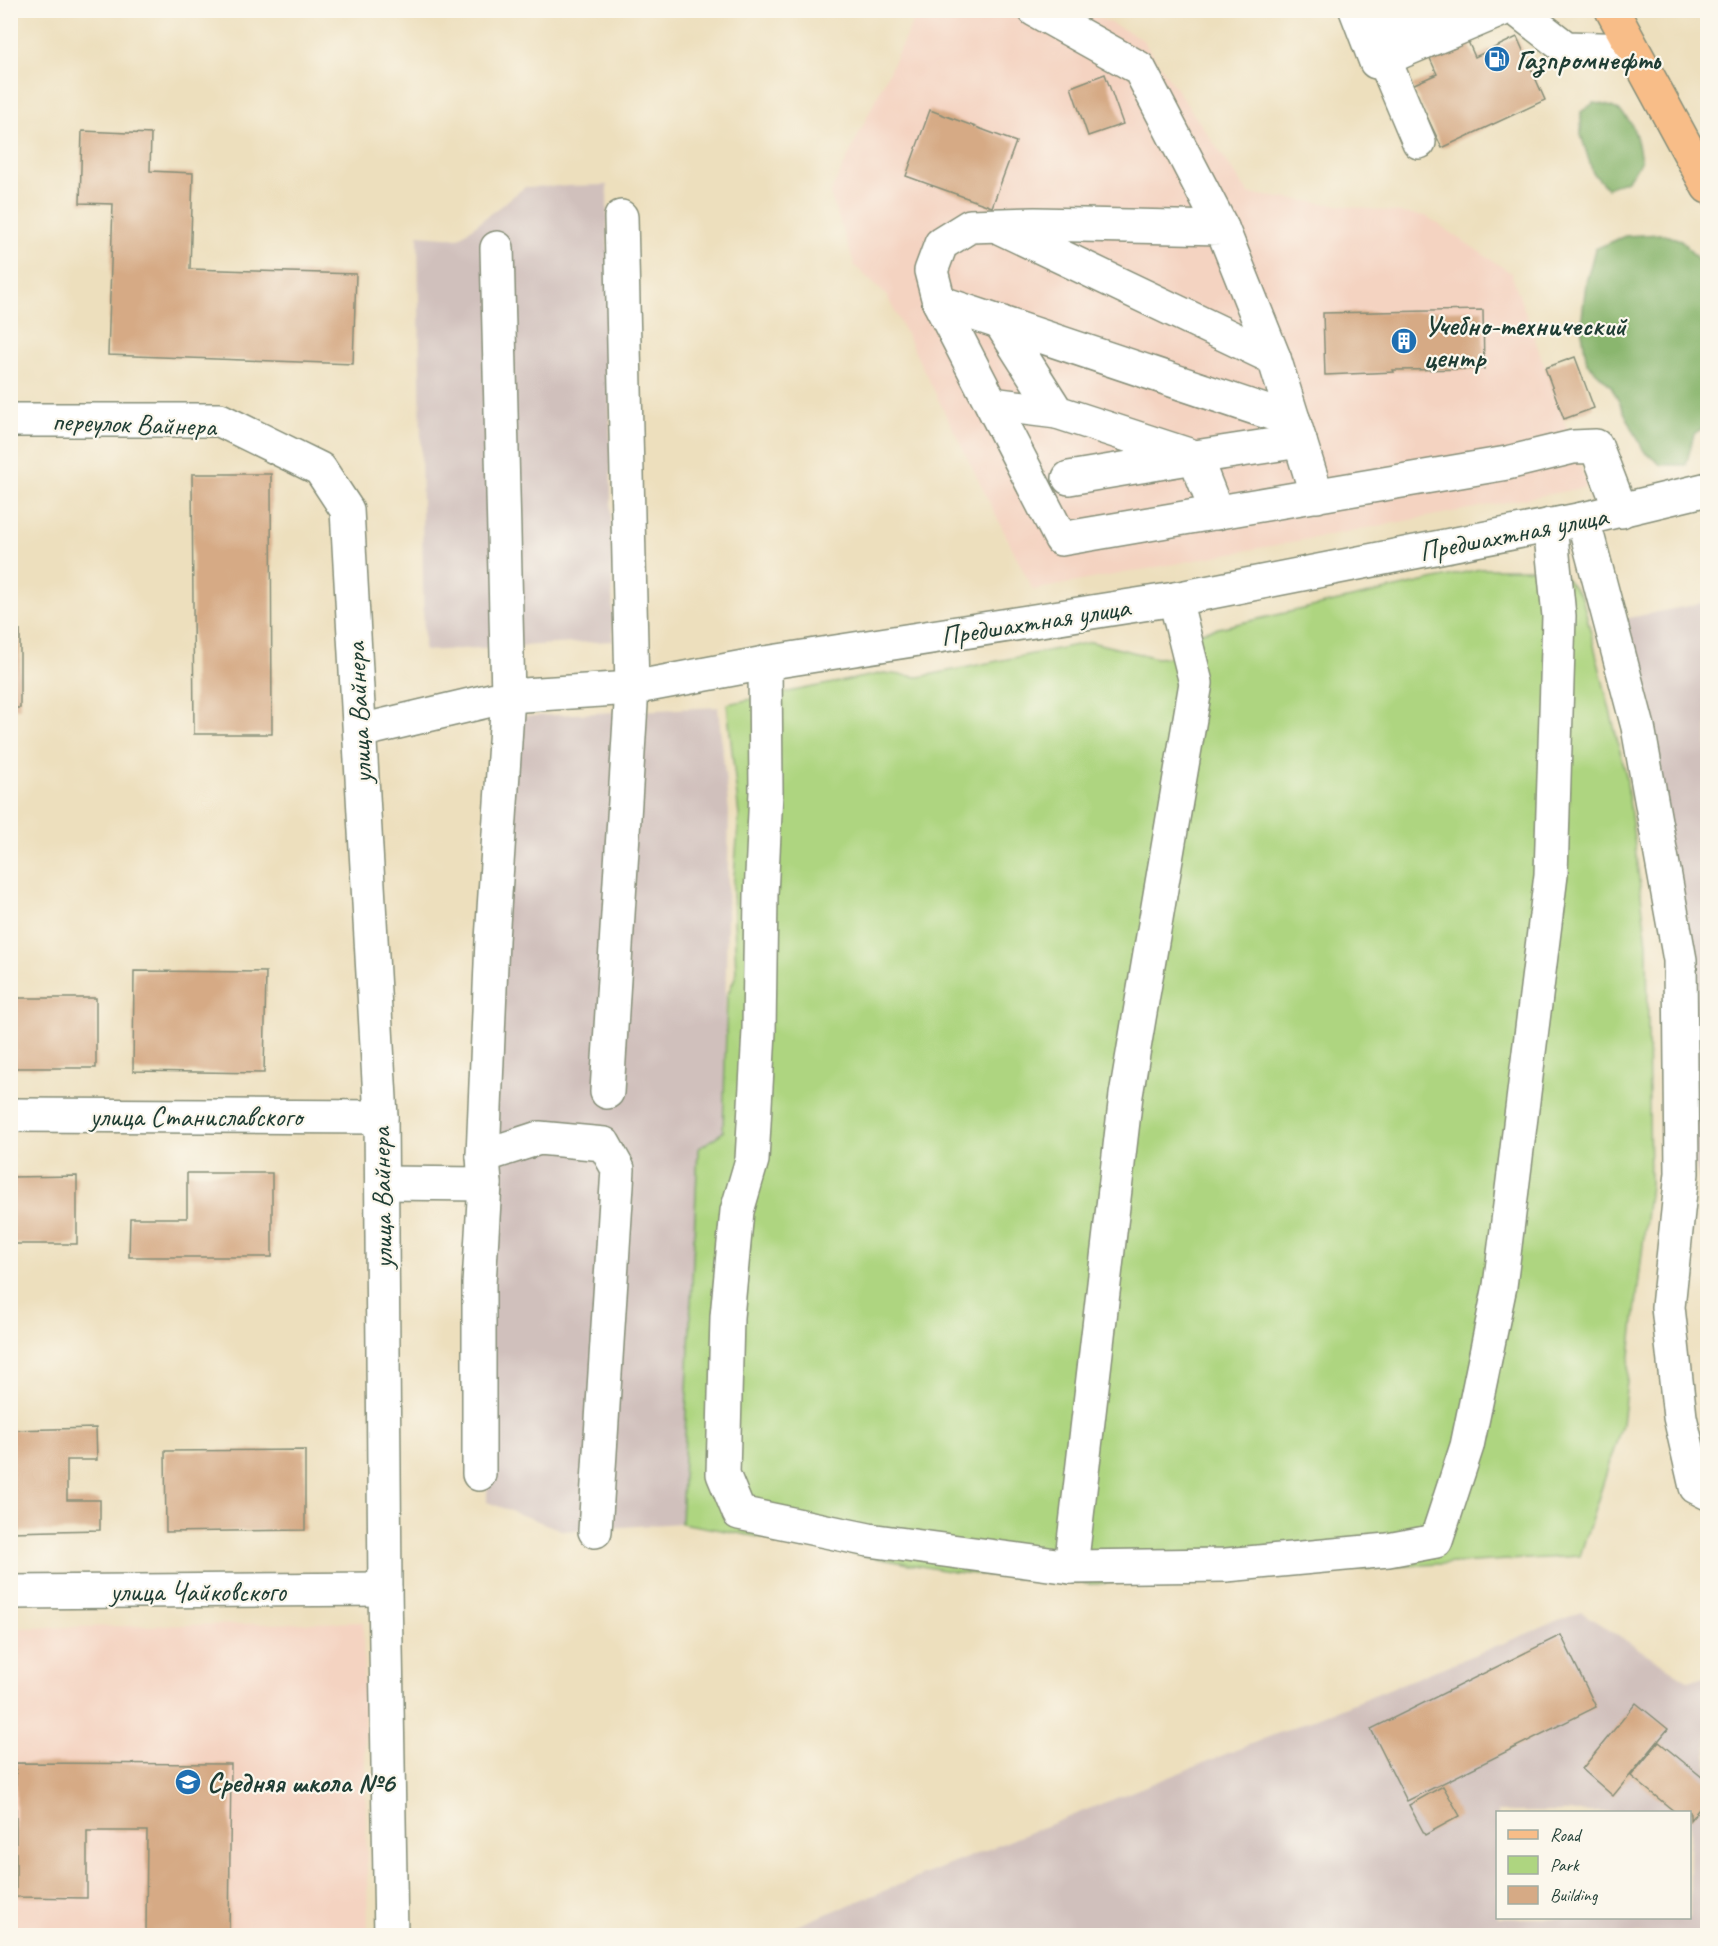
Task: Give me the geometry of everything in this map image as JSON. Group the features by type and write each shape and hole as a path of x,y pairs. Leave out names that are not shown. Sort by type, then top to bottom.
{"main road":[{"path":"1612,10 1707,187"}],"street":[{"path":"1035,10 1139,68 1222,228 1274,358 1317,496"},
{"path":"1356,10 1376,62 1419,39 1487,13"},
{"path":"1382,10 1419,39"},
{"path":"1412,10 1419,39 1419,142"},
{"path":"1517,10 1566,48 1632,50"},
{"path":"608,1092 632,688 621,217"},
{"path":"994,225 1274,358"},
{"path":"1222,228 970,226 941,244 931,271 939,302 1061,539 1507,463 1574,447 1596,446 1621,511"},
{"path":"478,1474 479,1284 492,940 508,696 497,248"},
{"path":"939,302 1000,322 1297,431"},
{"path":"1000,322 1057,412"},
{"path":"992,404 1057,412 1196,457"},
{"name":"переулок Вайнера","path":"10,420 220,420 320,469"},
{"path":"1069,478 1196,457 1297,431"},
{"path":"1196,457 1217,513"},
{"name":"улица Вайнера","path":"320,469 347,510 381,1117 385,1589 392,1935"},
{"name":"Предшахтная улица","path":"360,731 508,696 632,688 765,663 1175,599 1583,519 1707,489"},
{"path":"1583,519 1638,727 1680,960 1682,1173 1668,1306 1680,1417 1696,1487 1707,1493"},
{"path":"765,663 766,792 761,895 759,1031 752,1160 737,1211 727,1317 723,1474 739,1513 869,1540 1071,1568 1226,1565 1388,1550 1436,1541 1467,1446 1500,1286 1551,875 1559,616 1550,525"},
{"path":"1071,1568 1126,1095 1196,683 1175,599"},
{"name":"улица Станиславского","path":"10,1115 381,1117"},
{"path":"382,1183 484,1170 539,1138 604,1144 618,1169 595,1531"},
{"name":"улица Чайковского","path":"10,1592 385,1589"}],"shaded area":[{"name":"Учебно-технический центр","path":"918,11 1085,11 1141,38 1249,194 1426,216 1511,273 1588,487 1033,590 887,296 855,266 830,194"},
{"path":"607,185 613,641 424,651 418,235 459,238 525,187"},
{"path":"1703,603 1707,607 1708,1183 1701,1186 1688,1141 1686,962 1613,621"},
{"path":"718,707 729,812 723,1132 698,1149 681,1523 564,1531 487,1502 492,1122 513,717"},
{"path":"1581,1612 1689,1681 1707,1675 1707,1935 771,1936"},
{"name":"Средняя школа №6","path":"363,1622 368,1935 11,1935 10,1628"}],"green space":[{"path":"1594,103 1616,109 1630,122 1637,140 1641,162 1627,180 1607,188 1593,173 1581,135 1581,112"},
{"path":"1661,234 1681,240 1699,261 1707,279 1707,425 1694,434 1686,465 1661,465 1644,451 1611,386 1587,363 1581,326 1586,283 1595,249 1625,236"},
{"path":"1480,569 1558,569 1582,597 1626,775 1647,943 1650,1185 1622,1424 1580,1556 1090,1584 954,1572 681,1523 698,1149 723,1132 727,996 736,975 733,888 739,816 727,704 884,673 919,677 1091,642 1157,658 1191,655 1201,632"}],"building":[{"path":"1454,10 1475,57 1517,37 1545,100 1442,148 1412,85 1437,74 1417,29"},
{"path":"1105,74 1123,124 1088,136 1071,87"},
{"path":"930,110 1016,142 992,207 906,176"},
{"path":"82,131 151,134 150,171 193,173 190,269 356,274 353,364 108,355 113,204 80,203"},
{"name":"Учебно-технический центр","path":"1483,310 1484,369 1393,370 1394,372 1325,375 1323,313"},
{"path":"1575,357 1594,408 1564,419 1545,368"},
{"path":"192,474 271,474 272,734 194,734"},
{"path":"10,630 20,630 20,708 10,708"},
{"path":"134,971 266,972 264,1073 133,1071"},
{"path":"10,998 96,998 96,1068 10,1068"},
{"path":"187,1173 272,1173 272,1257 129,1257 130,1218 187,1218"},
{"path":"77,1176 77,1244 10,1244 10,1177"},
{"path":"96,1428 97,1460 67,1460 67,1500 100,1500 100,1530 10,1532 10,1430"},
{"path":"305,1450 305,1530 166,1532 165,1451"},
{"path":"1561,1635 1596,1707 1407,1801 1371,1729"},
{"path":"1636,1703 1668,1729 1613,1796 1582,1769"},
{"path":"1659,1742 1708,1782 1708,1798 1691,1819 1691,1811 1674,1811 1631,1776"},
{"name":"Средняя школа №6","path":"16,1763 231,1764 229,1936 146,1936 147,1831 87,1831 87,1898 16,1897"},
{"path":"1443,1786 1460,1816 1425,1835 1409,1805"}],"place":[{"name":"Газпромнефть","path":"1497,59"},
{"name":"Учебно-технический центр","path":"1404,341"},
{"name":"Средняя школа №6","path":"188,1782"}]}
